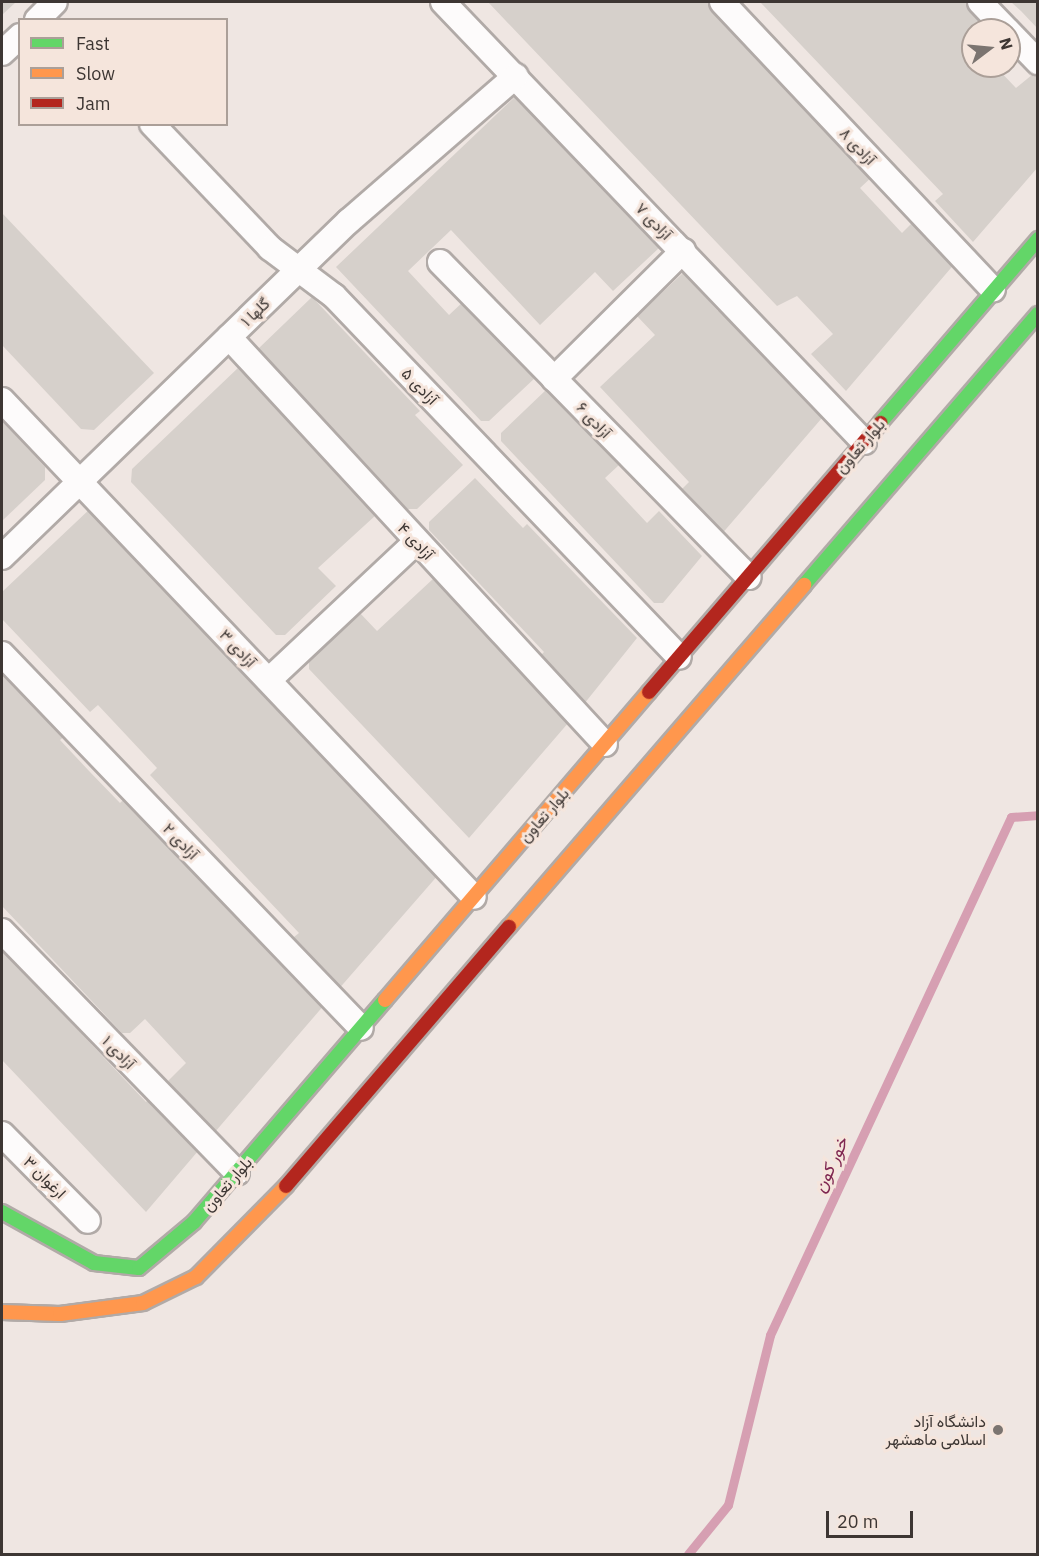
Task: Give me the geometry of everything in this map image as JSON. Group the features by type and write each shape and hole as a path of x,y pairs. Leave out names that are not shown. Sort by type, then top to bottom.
{"street":[{"name":"آزادی ۷","path":"443,2 864,442"},
{"name":"آزادی ۸","path":"722,2 993,290"},
{"path":"980,2 995,18"},
{"path":"2,53 18,38"},
{"path":"1021,44 1038,62"},
{"name":"گلها ۱","path":"2,557 296,272 516,76"},
{"name":"آزادی ۵","path":"154,126 296,272 334,296 679,657"},
{"name":"بلوار تعاون","path":"2,1212 94,1263 139,1268 195,1222 1038,239"},
{"path":"554,379 683,251"},
{"name":"آزادی ۶","path":"440,262 748,577"},
{"path":"2,1312 60,1314 143,1303 196,1277 245,1233 1038,314"},
{"name":"آزادی ۴","path":"228,337 605,744"},
{"name":"آزادی ۳","path":"2,400 474,897"},
{"path":"269,680 416,542"},
{"name":"آزادی ۲","path":"2,654 361,1028"},
{"name":"آزادی ۱","path":"2,931 237,1173"},
{"name":"ارغوان ۳","path":"2,1134 88,1221"}],"building":[{"path":"2,2 16,2 2,15"},
{"path":"488,2 718,2 874,175 860,188 902,233 922,213 962,255 846,391 811,354 833,334 797,296 777,306"},
{"path":"760,2 969,2 984,18 961,18 961,78 1006,78 1016,88 1038,70 1038,167 973,242 935,201 943,194"},
{"path":"1011,2 1038,2 1038,29 1021,11"},
{"path":"518,94 632,201 623,210 659,248 613,291 595,272 540,325 451,230 408,271 449,315 464,301 536,377 489,421 481,421 336,267"},
{"path":"2,213 154,373 94,430 81,429 2,345"},
{"path":"683,273 718,311 728,302 834,404 714,543 672,499 689,482 600,387 655,335 637,316"},
{"path":"312,297 420,411 415,415 463,465 417,509 408,509 258,349"},
{"path":"239,367 376,515 318,568 336,586 285,635 276,635 131,482 132,469"},
{"path":"547,389 556,389 620,456 619,465 605,478 647,523 659,511 702,556 663,603 654,603 501,441 501,433"},
{"path":"2,421 45,467 45,480 2,521"},
{"path":"475,478 523,528 527,524 637,638 580,709 535,661 544,652 429,530 429,522"},
{"path":"92,507 446,866 337,991 289,941 299,933 150,775 157,768 98,705 90,712 2,619 2,592"},
{"path":"434,578 569,722 469,838 309,669 309,660 359,612 377,631"},
{"path":"2,663 68,733 60,740 90,772 120,803 127,796 325,1004 215,1132 168,1081 186,1063 145,1019 130,1033 122,1033 2,906"},
{"path":"2,950 146,1102 155,1093 204,1144 146,1212 2,1060"}],"waterway":[{"name":"خور کون","path":"688,1554 728,1505 770,1335 1011,817 1038,815"}],"traffic: fast":[{"path":"880,423 1038,239"},
{"path":"804,585 1038,314"},
{"path":"2,1212 94,1263 139,1268 194,1222 385,1000"}],"traffic: slow":[{"path":"509,927 804,585"},
{"path":"385,1000 649,692"},
{"path":"2,1312 60,1314 143,1303 196,1277 286,1186"}],"traffic: jam":[{"path":"649,692 880,423"},
{"path":"286,1186 509,927"}],"place":[{"name":"دانشگاه آزاد اسلامی ماهشهر","path":"998,1430"}]}
